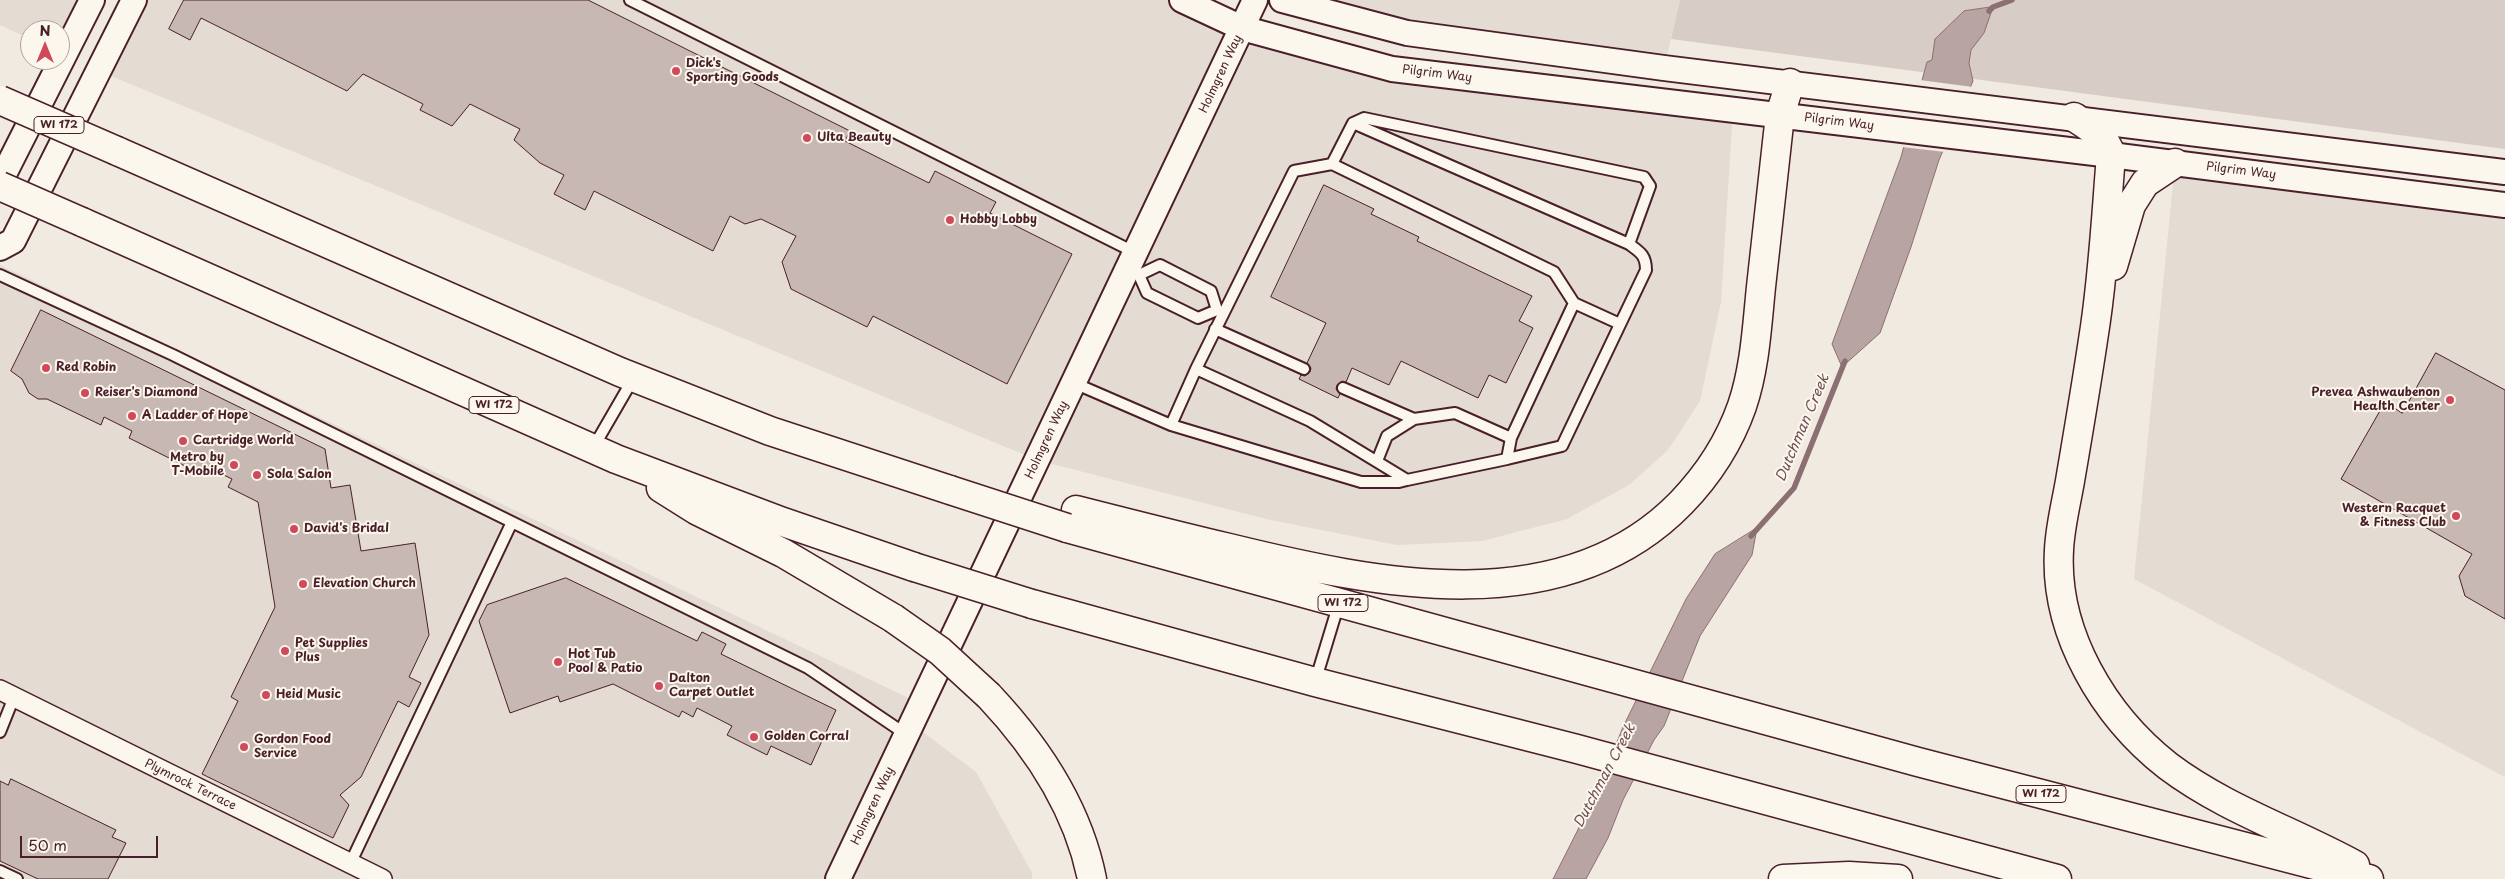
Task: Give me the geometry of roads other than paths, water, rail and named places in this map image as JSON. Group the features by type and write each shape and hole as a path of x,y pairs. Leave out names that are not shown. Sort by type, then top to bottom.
{"highway":[{"path":"1072,519 1314,569 1385,580 1456,584 1514,582 1568,570 1597,561 1623,548 1660,524 1694,489 1722,452 1742,407 1753,362 1780,115 1790,83"},
{"name":"WI 172","path":"0,100 634,377 770,431 958,492 1072,519 1339,602 1918,762 2369,879"},
{"path":"2074,117 2097,132 2109,147 2111,155 2098,313 2059,550 2061,590 2078,654 2106,703 2167,765 2227,804 2271,826 2314,842 2381,879"},
{"path":"2098,313 2131,205 2145,183 2175,163"},
{"name":"WI 172","path":"0,186 604,454 774,518 914,567 1032,604 1315,682 1577,749 2057,879"},
{"path":"604,454 696,510 783,552 893,618 940,651 989,696 1015,724 1050,776 1080,835 1092,879"},
{"path":"1784,879 1849,876 1898,879"}],"street":[{"path":"0,182 92,0"},
{"path":"0,248 13,241 134,0"},
{"name":"Pilgrim Way","path":"1182,0 1242,28 1392,69 1887,127 1960,138 2111,155 2505,205"},
{"name":"Holmgren Way","path":"838,879 1074,383 1134,266 1254,0"},
{"path":"1282,0 1407,33 1790,83 1972,104 2505,172"},
{"name":"Plymrock Terrace","path":"7,693 382,879"}],"lane":[{"path":"630,0 1134,266 1160,265 1211,291 1217,310 1198,318 1147,293 1134,266"},
{"path":"1332,164 1353,123 1364,118 1644,177 1650,186 1628,244"},
{"path":"1074,383 1171,425 1361,482 1399,482 1562,446 1646,270 1646,260 1642,253 1628,244 1353,123"},
{"path":"1171,425 1215,328 1294,171 1332,164 1554,272 1574,303 1620,324"},
{"path":"0,274 172,355 808,668 907,735"},
{"path":"1507,459 1511,438 1574,303"},
{"path":"1215,328 1304,369"},
{"path":"1196,370 1310,420 1407,480"},
{"path":"604,454 634,377"},
{"path":"1343,388 1414,419"},
{"path":"1377,461 1386,436 1414,419 1455,413 1511,438"},
{"path":"350,864 512,522"},
{"path":"1315,682 1339,602"},
{"path":"0,732 7,693"},
{"path":"0,871 17,879"}],"water":[{"path":"1993,7 1984,33 1971,50 1969,63 1973,81 1939,160 1911,247 1880,333 1842,367 1832,344 1901,157 1927,62 1932,60 1935,39 1964,11"},
{"path":"1757,528 1752,555 1700,636 1664,726 1654,740 1623,800 1608,838 1586,879 1553,879 1597,792 1623,727 1686,599 1715,554"}],"waterway":[{"name":"Dutchman Creek","path":"1989,11 1993,7 2012,0"},
{"name":"Dutchman Creek","path":"1751,536 1794,488 1845,361"}],"place":[{"name":"Dick's Sporting Goods","path":"676,71"},
{"name":"Ulta Beauty","path":"807,138"},
{"name":"Hobby Lobby","path":"950,220"},
{"name":"Red Robin","path":"46,368"},
{"name":"Reiser's Diamond","path":"85,393"},
{"name":"Prevea Ashwaubenon Health Center","path":"2450,400"},
{"name":"A Ladder of Hope","path":"132,416"},
{"name":"Cartridge World","path":"183,441"},
{"name":"Metro by T-Mobile","path":"234,465"},
{"name":"Sola Salon","path":"257,475"},
{"name":"Western Racquet & Fitness Club","path":"2456,516"},
{"name":"David's Bridal","path":"294,529"},
{"name":"Elevation Church","path":"303,584"},
{"name":"Pet Supplies Plus","path":"285,651"},
{"name":"Hot Tub Pool & Patio","path":"558,662"},
{"name":"Dalton Carpet Outlet","path":"659,686"},
{"name":"Heid Music","path":"266,695"},
{"name":"Golden Corral","path":"754,737"},
{"name":"Gordon Food Service","path":"244,747"}]}
